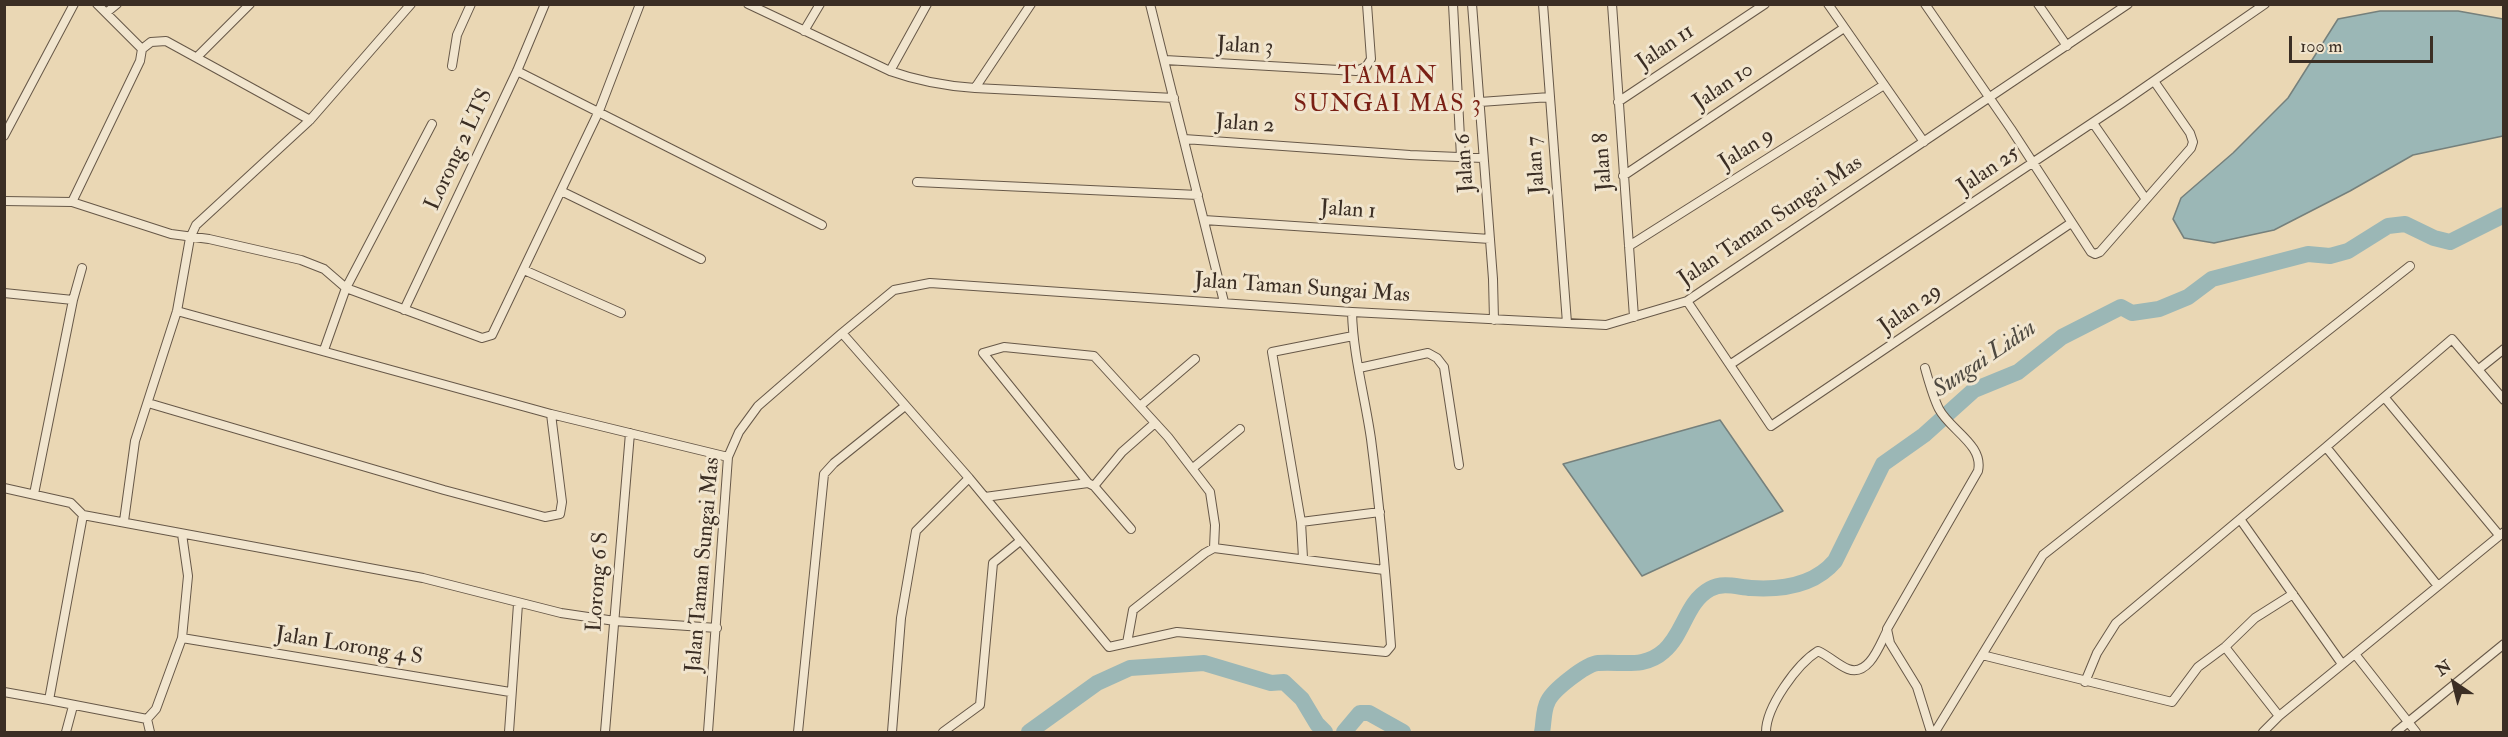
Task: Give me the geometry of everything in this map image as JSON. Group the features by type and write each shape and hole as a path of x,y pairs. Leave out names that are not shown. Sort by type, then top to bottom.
{"street":[{"path":"4,136 74,4"},
{"path":"97,4 142,49"},
{"path":"106,13 117,4"},
{"path":"197,57 250,4"},
{"path":"124,521 135,441 177,311 190,238 196,225 310,120 411,4"},
{"path":"452,66 457,35 471,4"},
{"name":"Lorong 2 LTS","path":"404,310 517,71 545,4"},
{"path":"4,201 72,202 190,238 209,239 301,260 324,269 346,288 482,338 492,334 524,270 598,111 640,4"},
{"path":"748,4 890,71 913,79 975,88 1174,98"},
{"path":"804,31 820,4"},
{"path":"890,71 927,4"},
{"path":"975,88 1031,4"},
{"path":"1150,4 1224,302"},
{"name":"Jalan 3","path":"1165,60 1356,71 1366,67 1371,59 1367,4"},
{"path":"1453,4 1461,157"},
{"name":"Jalan 6","path":"1472,4 1494,320"},
{"name":"Jalan 7","path":"1543,4 1567,323"},
{"name":"Jalan 8","path":"1612,4 1634,317"},
{"name":"Jalan 11","path":"1618,102 1765,4"},
{"path":"1828,4 1924,142"},
{"path":"1925,4 2071,223 2091,252 2095,254 2100,252 2145,198 2183,158 2193,142 2190,133 2154,81"},
{"path":"2038,4 2067,46"},
{"name":"Jalan 25","path":"1731,364 2092,123 2265,4"},
{"name":"Jalan Taman Sungai Mas","path":"708,732 728,457 739,432 758,406 894,290 930,283 1352,312 1606,325 1687,301 1989,99 2122,6"},
{"name":"Jalan 10","path":"1623,176 1844,28"},
{"path":"72,202 140,61 142,49 151,42 166,41 310,120"},
{"path":"517,71 822,225"},
{"name":"Jalan 9","path":"1629,246 1884,85"},
{"path":"1480,102 1550,97"},
{"path":"2092,123 2145,198"},
{"path":"324,350 346,288 432,124"},
{"name":"Jalan 2","path":"1184,139 1483,158"},
{"path":"917,182 1198,195"},
{"path":"561,191 701,259"},
{"name":"Jalan 1","path":"1204,220 1490,239"},
{"name":"Jalan 29","path":"1731,364 1771,426 2071,223"},
{"path":"1935,732 2043,555 2410,266"},
{"path":"34,494 81,268"},
{"path":"524,270 621,313"},
{"path":"4,293 73,300"},
{"path":"1687,301 1731,364"},
{"path":"177,311 551,414 728,457"},
{"path":"842,333 969,478 1109,647 1177,632 1386,652 1391,645 1380,512 1353,336 1352,312"},
{"path":"1304,558 1272,352 1353,336"},
{"path":"2085,682 2097,653 2116,623 2385,398 2452,339 2504,400"},
{"path":"1131,529 1091,485 983,353 1004,347 1090,354 1097,358 1140,405 1193,468 1210,492 1215,525 1214,548"},
{"path":"2479,369 2504,349"},
{"path":"1359,368 1428,353 1437,358 1444,367 1459,465"},
{"path":"1140,405 1195,359"},
{"path":"1766,732 1766,722 1782,690 1808,657 1818,651 1849,670 1857,670 1871,660 1978,471 1980,462 1978,456 1940,410 1925,368"},
{"path":"2263,732 2501,533 2385,398"},
{"path":"148,403 444,490 545,517 560,514 562,502 551,414"},
{"path":"798,732 824,474 834,463 905,406"},
{"path":"985,497 1091,485 1122,452 1155,423"},
{"path":"1193,468 1240,429"},
{"name":"Lorong 6 S","path":"605,732 630,433"},
{"path":"2326,447 2438,586"},
{"path":"892,732 901,618 916,531 969,478"},
{"path":"4,488 71,503 83,515 423,578 518,603 615,621 717,628"},
{"path":"1300,522 1380,512"},
{"path":"48,700 83,515"},
{"path":"2240,519 2342,664"},
{"path":"147,719 156,709 182,638 188,576 182,534"},
{"path":"943,732 980,705 993,563 1020,541"},
{"path":"1127,643 1133,610 1214,548 1384,570"},
{"path":"1982,655 2172,702 2198,667 2225,647 2255,618 2293,594"},
{"path":"508,732 518,603"},
{"path":"1887,629 1890,643 1917,687 1935,732"},
{"name":"Jalan Lorong 4 S","path":"182,638 510,693"},
{"path":"2396,732 2504,644"},
{"path":"2225,647 2280,716"},
{"path":"2355,654 2416,732"},
{"path":"4,692 147,719"},
{"path":"66,732 73,706"},
{"path":"147,719 150,732"}],"water":[{"path":"2380,11 2458,11 2503,19 2503,136 2413,155 2274,230 2214,243 2184,238 2173,219 2181,198 2233,153 2288,98 2338,19"},
{"path":"1720,420 1783,511 1642,576 1563,464"}],"waterway":[{"name":"Sungai Lidin","path":"1542,732 1546,705 1563,684 1593,664 1632,663 1656,657 1671,644 1690,610 1710,589 1725,585 1751,588 1786,587 1807,581 1827,569 1835,561 1883,464 1924,435 1974,390 2018,372 2062,337 2121,307 2132,313 2159,309 2188,297 2212,279 2308,254 2330,256 2348,251 2388,226 2405,224 2434,238 2450,242 2504,215"},
{"path":"1029,732 1097,683 1130,668 1204,663 1271,683 1284,682 1302,699 1317,724 1325,732"},
{"path":"1344,732 1360,713 1369,713 1403,732"}],"district":[{"name":"TAMAN SUNGAI MAS 3","path":"1388,92"}]}
